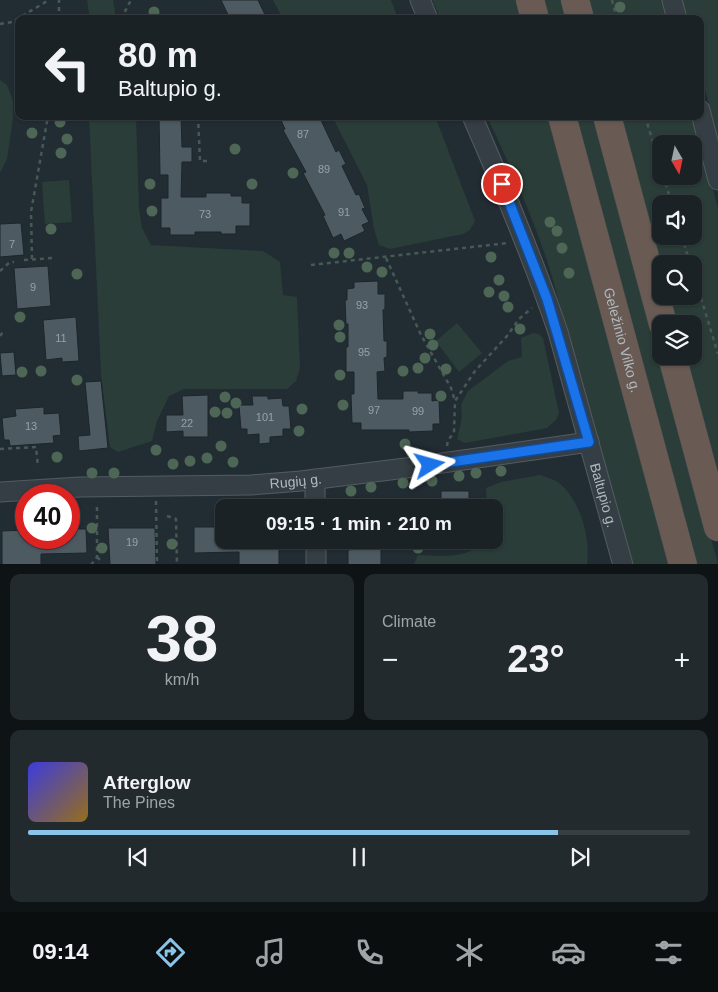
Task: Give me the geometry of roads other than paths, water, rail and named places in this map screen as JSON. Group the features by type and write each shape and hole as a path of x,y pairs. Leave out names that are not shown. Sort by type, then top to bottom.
{"highway":[{"path":"530,0 535,15"},
{"path":"575,0 579,15"},
{"name":"Geležinio Vilko g.","path":"563,120 683,564"},
{"path":"608,120 661,315"},
{"path":"674,365 718,527"}],"street":[{"path":"420,0 426,15"},
{"path":"672,0 676,15"},
{"name":"Baltupio g.","path":"474,120 524,238 558,332 623,564"},
{"path":"703,120 718,180"},
{"name":"Rugių g.","path":"0,492 80,487 251,485 315,479 589,442"},
{"path":"315,479 316,499"},
{"path":"316,549 316,564"}]}
